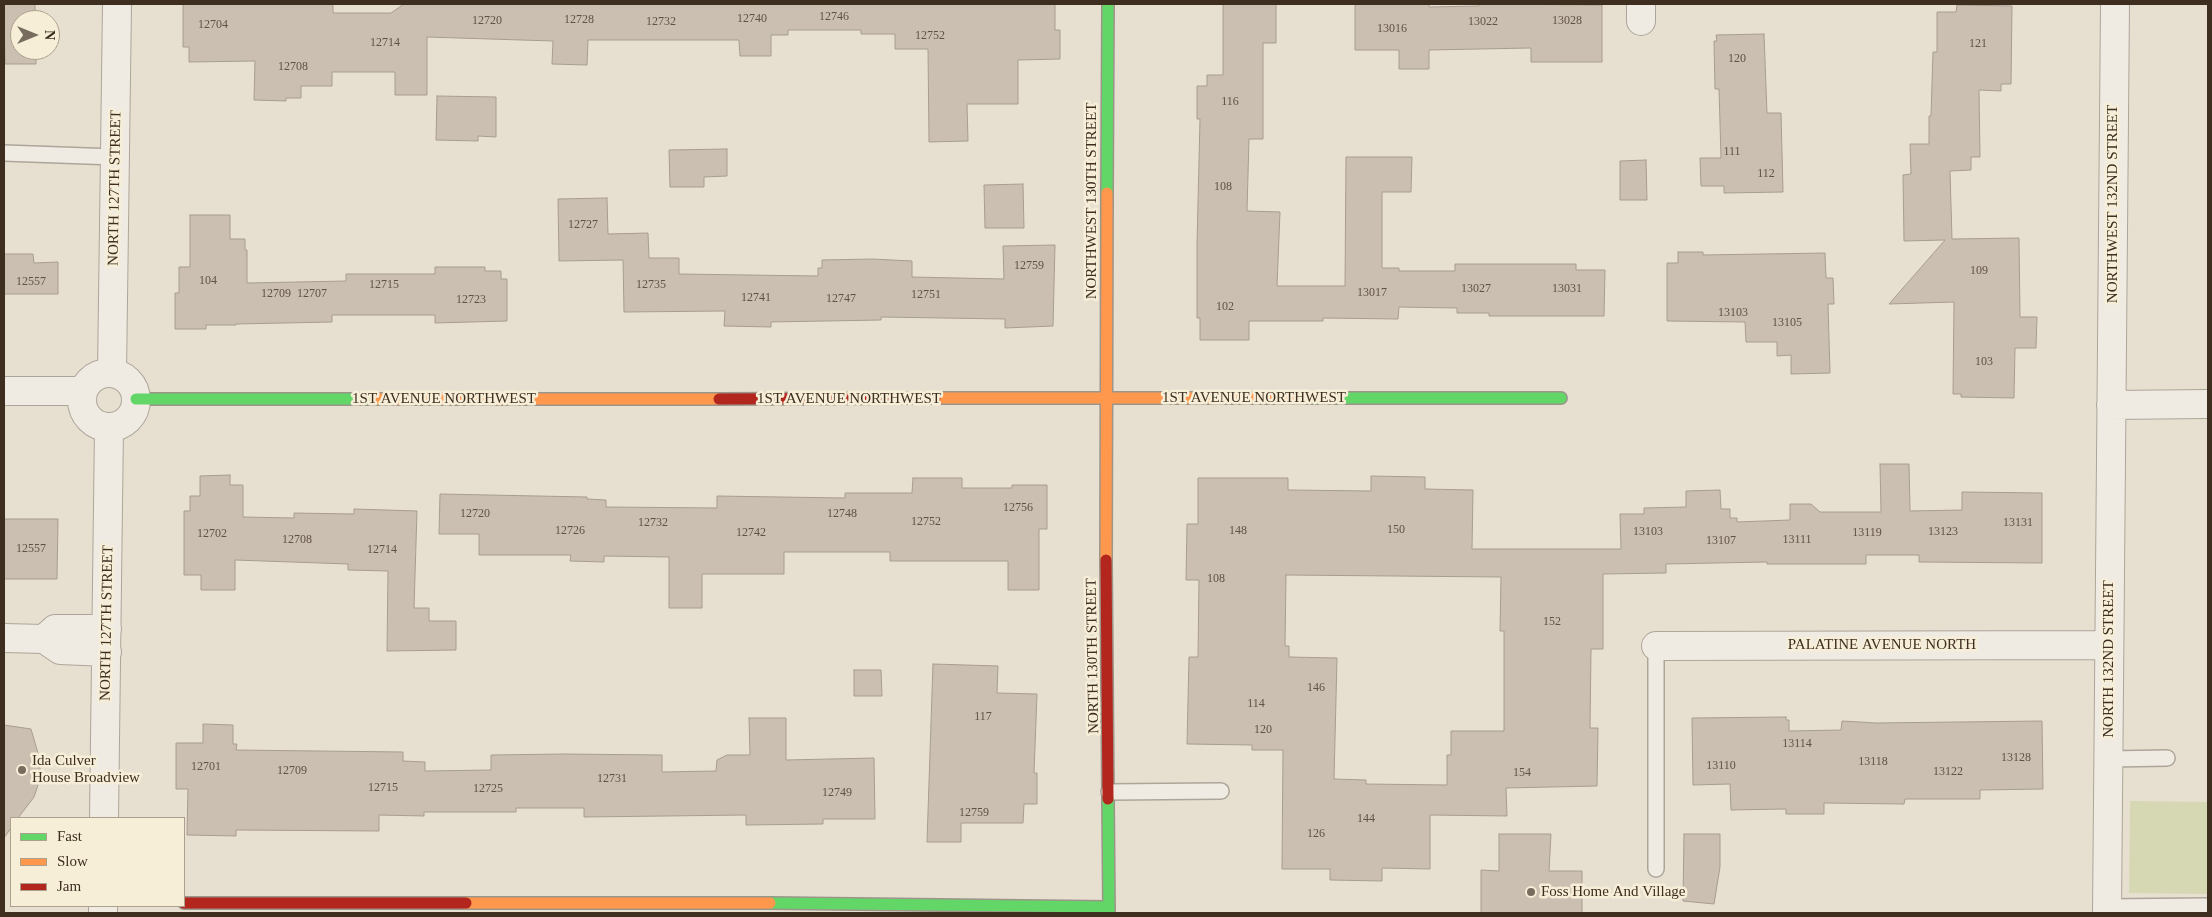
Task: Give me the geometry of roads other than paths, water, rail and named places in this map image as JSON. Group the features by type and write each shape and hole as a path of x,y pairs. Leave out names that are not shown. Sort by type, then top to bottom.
{"street":[{"name":"NORTH 127TH STREET","path":"112,373 117,4"},
{"name":"NORTHWEST 130TH STREET","path":"1106,398 1108,4"},
{"name":"NORTHWEST 132ND STREET","path":"2112,405 2115,4"},
{"path":"103,373 112,373 128,381 134,388 136,398 133,414 127,421 120,426 109,428 94,423 87,417 83,408 83,391 95,377 103,373"},
{"path":"4,391 83,391"},
{"name":"1ST AVENUE NORTHWEST","path":"136,398 1561,398"},
{"name":"NORTH 130TH STREET","path":"1106,398 1109,910"},
{"path":"2112,405 2208,404"},
{"name":"NORTH 132ND STREET","path":"2107,910 2108,645 2112,405"},
{"name":"NORTH 127TH STREET","path":"104,817 109,428"},
{"path":"4,638 44,638 60,650 107,640"},
{"name":"PALATINE AVENUE NORTH","path":"1656,646 2108,645"},
{"path":"185,903 877,903 1109,910"}],"lane":[{"path":"4,153 115,157"},
{"path":"1656,646 1656,869"},
{"path":"2109,758 2166,758"},
{"path":"1109,792 1220,791"},
{"path":"2107,910 2208,906"}],"place":[{"name":"Ida Culver House Broadview","path":"22,770"},
{"name":"Foss Home And Village","path":"1531,892"}]}
